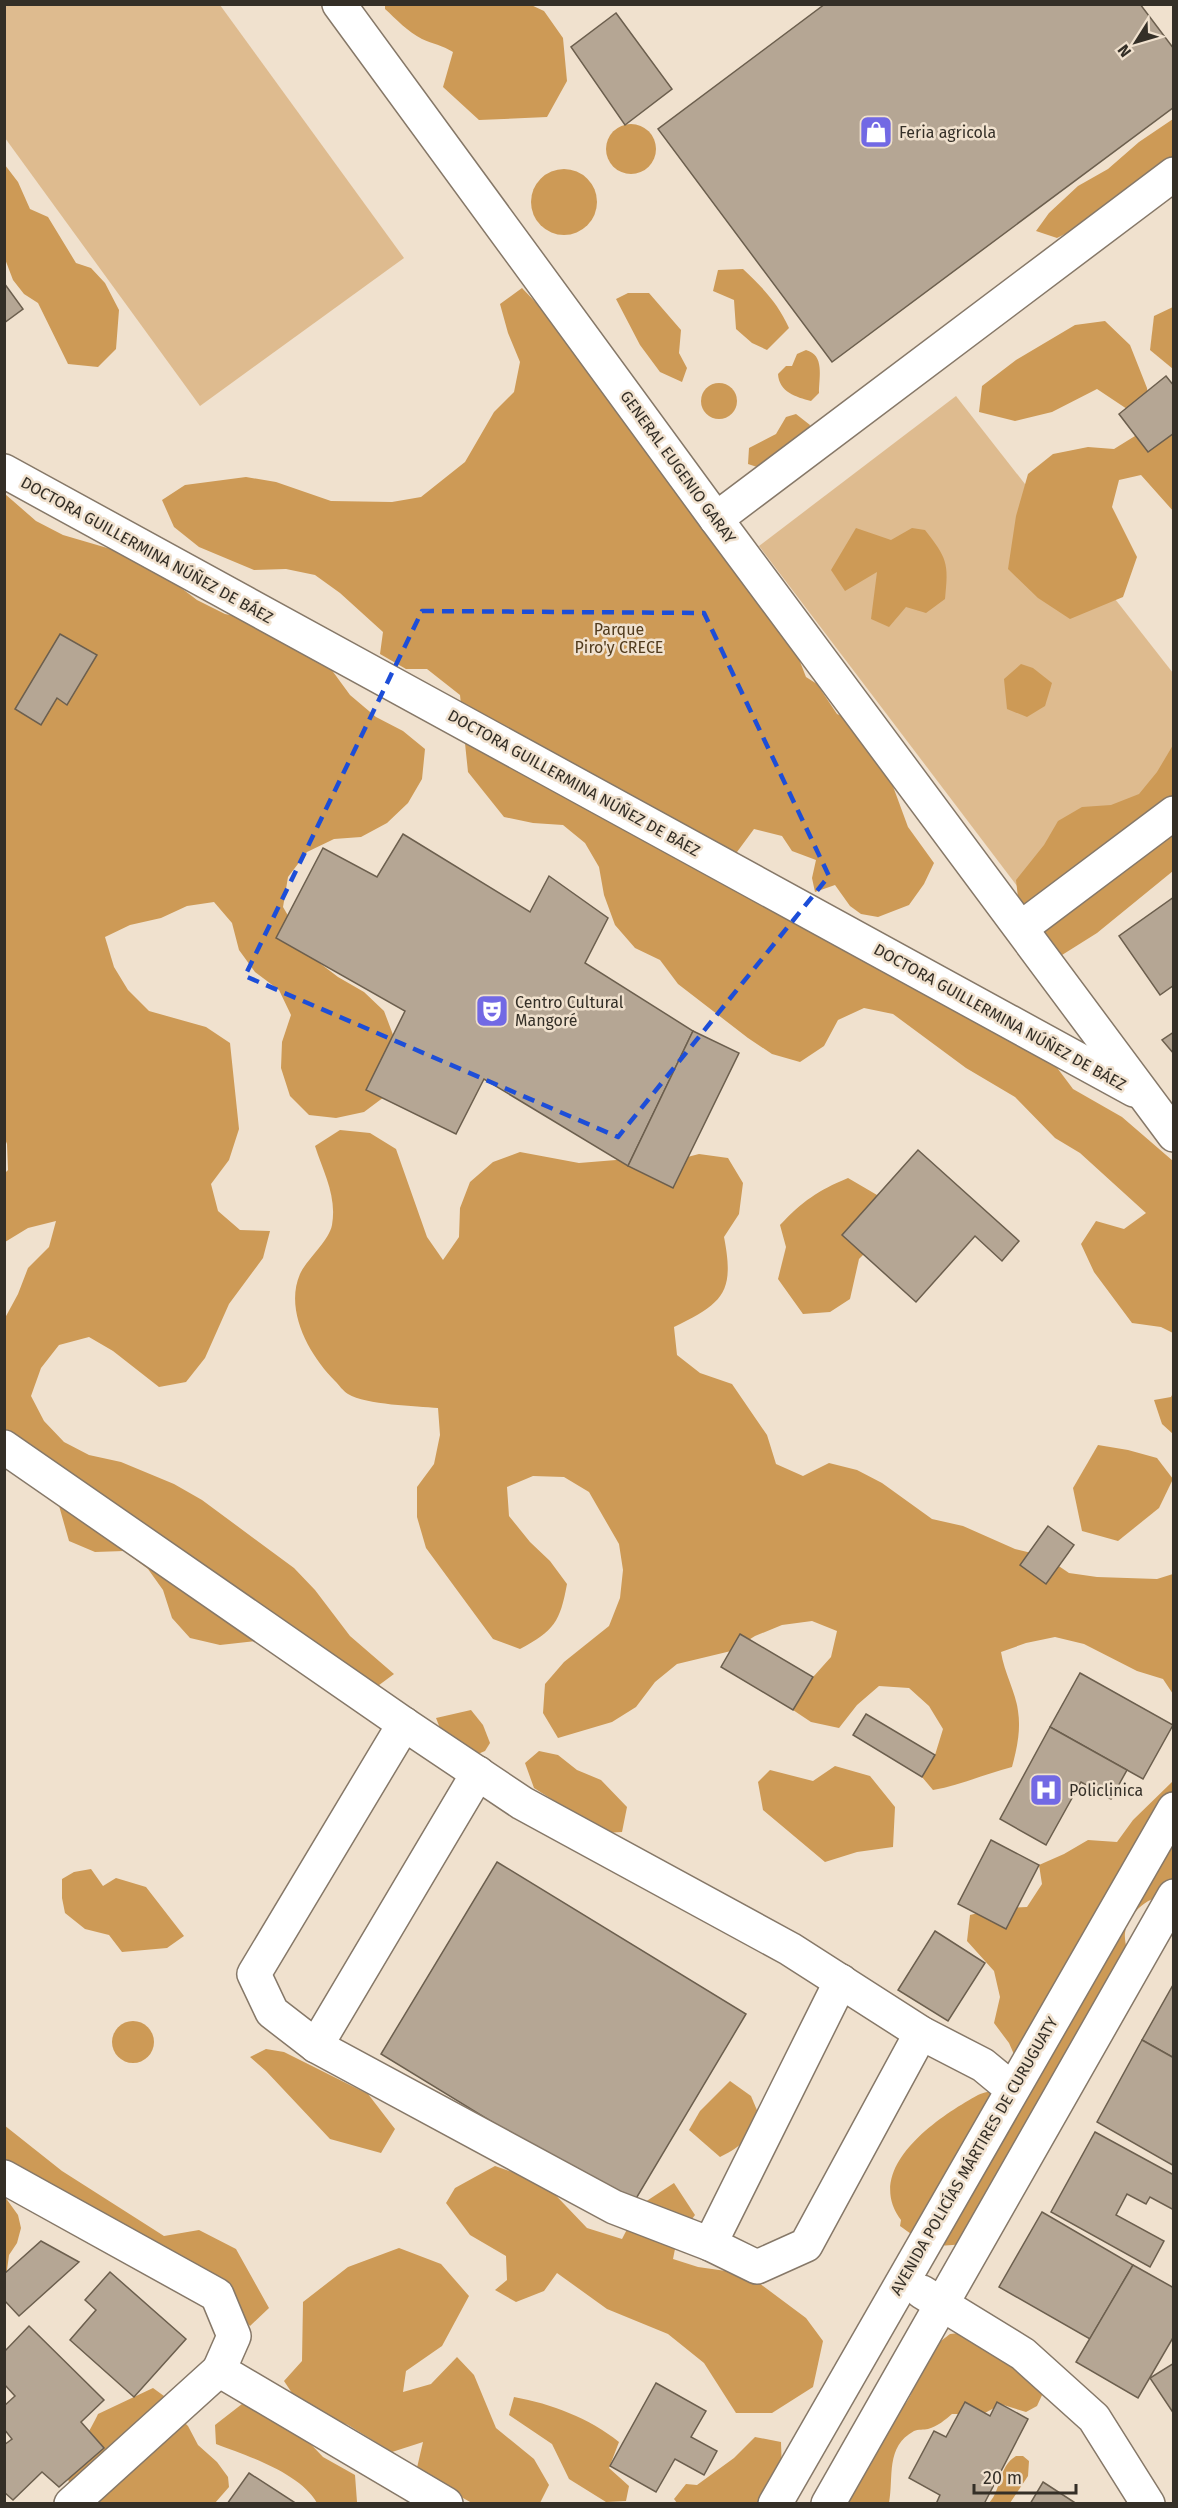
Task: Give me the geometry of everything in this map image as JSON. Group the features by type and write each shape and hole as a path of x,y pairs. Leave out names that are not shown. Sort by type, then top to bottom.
{"street":[{"name":"GENERAL EUGENIO GARAY","path":"339,4 716,519 1173,1135"},
{"path":"716,519 1173,174"},
{"name":"DOCTORA GUILLERMINA NÚÑEZ DE BÁEZ","path":"4,471 1143,1095"},
{"path":"1021,928 1173,813"},
{"path":"4,1447 522,1803 705,1904 742,1921 921,2033 983,2065 1012,2089"},
{"path":"404,1724 254,1974 272,2012 316,2046 614,2207 710,2244 757,2266 806,2246 921,2033"},
{"path":"316,2046 478,1773"},
{"name":"AVENIDA POLICÍAS MÁRTIRES DE CURUGUATY","path":"775,2504 1173,1809"},
{"path":"828,2504 940,2302 1172,1901 1131,1881"},
{"path":"710,2244 841,1981"},
{"path":"4,2177 217,2295 234,2336 219,2370 71,2504"},
{"path":"902,2281 1023,2354 1094,2418 1148,2504"},
{"path":"219,2370 446,2504"}],"highlighted area":[{"path":"422,611 704,613 829,876 618,1137 245,976"}],"shaded area":[{"path":"4,5 220,5 404,258 200,406 5,138"},
{"path":"956,396 1173,673 1173,794 1027,899 759,546"}],"green space":[{"path":"529,4 544,11 563,38 567,81 547,117 479,120 443,87 453,52 412,33 385,9 385,5"},
{"path":"1173,119 1173,161 1091,221 1057,238 1036,231 1049,213 1078,186 1108,169 1139,142"},
{"path":"631,124 649,131 656,149 649,167 631,174 613,167 606,149 613,131"},
{"path":"5,165 18,182 30,209 48,217 76,263 91,268 105,283 119,310 116,349 98,367 68,364 38,303 24,294 13,280 5,259"},
{"path":"564,169 576,172 587,179 594,190 597,202 594,214 587,225 576,232 564,235 552,232 541,225 534,214 531,202 534,190 541,179 552,172"},
{"path":"743,269 769,296 789,328 767,350 752,343 736,329 734,300 713,291 718,270"},
{"name":"Parque Piro'y CRECE","path":"522,288 542,309 794,632 799,659 806,677 817,684 837,714 854,721 887,770 908,827 934,863 924,884 909,905 878,917 861,914 850,906 835,885 815,892 812,878 816,860 792,851 782,836 754,829 737,852 727,855 1055,1065 1073,1089 1122,1117 1173,1161 1173,1333 1161,1327 1132,1323 1094,1272 1081,1244 1096,1221 1124,1229 1146,1213 1080,1153 1055,1138 1015,1097 966,1068 893,1014 864,1008 838,1020 824,1046 800,1062 772,1054 748,1038 678,984 660,960 635,948 615,925 604,895 599,867 585,843 563,825 533,823 504,817 468,772 460,695 427,669 406,669 380,654 383,632 340,593 315,575 286,569 254,570 199,547 174,527 162,500 185,485 246,477 276,482 331,501 392,502 421,497 465,462 494,412 514,392 520,362 508,333 500,304"},
{"path":"628,293 649,293 681,330 679,353 687,368 682,382 660,372 640,345 616,299"},
{"path":"1173,307 1173,369 1150,350 1154,316"},
{"path":"1105,321 1130,345 1147,388 1152,424 1173,416 1174,512 1141,475 1119,480 1112,507 1137,557 1123,597 1070,619 1038,598 1008,569 1016,516 1028,474 1053,454 1088,447 1114,449 1135,436 1127,409 1097,389 1052,412 1015,421 979,412 982,386 1016,360 1075,325"},
{"path":"806,350 816,357 820,367 819,393 811,401 789,393 781,385 778,374 786,366 792,366 797,354"},
{"path":"719,383 732,388 737,401 732,414 719,419 706,414 701,401 706,388"},
{"path":"796,414 810,425 807,437 763,469 748,464 749,448 776,434 786,417"},
{"path":"5,494 36,521 63,535 121,552 172,581 197,600 225,614 255,620 331,669 350,695 376,717 403,731 425,749 422,779 408,803 387,823 361,837 334,839 307,852 288,877 283,907 313,958 338,977 364,992 384,1011 395,1040 388,1094 364,1112 336,1118 309,1115 290,1096 281,1068 282,1042 291,1015 279,990 255,972 239,950 232,923 214,902 187,906 161,918 130,925 105,937 114,967 128,990 149,1011 206,1027 230,1043 239,1129 229,1160 211,1184 218,1211 240,1230 270,1231 263,1258 229,1304 205,1358 186,1382 159,1387 113,1351 89,1337 59,1345 41,1368 31,1396 44,1421 64,1442 89,1455 121,1462 174,1484 202,1500 294,1568 315,1590 350,1636 394,1674 371,1691 275,1639 220,1645 190,1638 172,1618 163,1590 148,1569 124,1551 95,1552 69,1541 54,1488 20,1443 5,1430 5,1318 28,1268 49,1247 56,1221 28,1228 5,1242 4,1174 8,1170 5,1139"},
{"path":"856,528 891,540 912,528 925,530 945,562 947,577 945,599 926,613 906,607 889,627 871,619 877,572 845,591 831,570"},
{"path":"1021,664 1033,668 1052,683 1045,706 1027,717 1007,709 1004,679"},
{"path":"1173,745 1173,871 1097,933 1062,955 1020,915 1016,880 1044,845 1058,821 1082,807 1111,805 1139,794 1157,772"},
{"path":"340,1130 370,1133 396,1149 427,1237 443,1260 459,1237 460,1208 470,1182 493,1162 520,1152 579,1163 641,1158 672,1161 699,1154 728,1158 743,1183 739,1214 724,1237 728,1271 726,1284 722,1294 714,1303 691,1319 674,1327 677,1355 700,1373 732,1384 767,1435 776,1464 803,1476 829,1463 857,1470 882,1483 932,1519 963,1526 1015,1549 1044,1556 1069,1573 1097,1577 1157,1579 1173,1574 1173,1694 1163,1679 1137,1671 1084,1644 1055,1637 1026,1643 1001,1652 1019,1718 1018,1739 1012,1767 933,1790 922,1777 935,1755 943,1729 929,1706 909,1688 879,1686 857,1705 839,1728 811,1722 793,1710 805,1686 831,1657 837,1631 812,1621 782,1625 755,1636 731,1651 677,1664 655,1682 636,1707 612,1722 558,1738 543,1713 545,1684 564,1662 609,1626 620,1598 623,1570 619,1544 589,1492 564,1477 533,1476 507,1487 509,1516 530,1542 550,1561 567,1584 554,1624 541,1637 520,1649 493,1639 426,1548 417,1517 417,1487 434,1464 440,1435 438,1408 379,1403 348,1394 317,1359 297,1318 296,1288 300,1274 327,1237 332,1225 333,1204 315,1146"},
{"path":"848,1178 889,1202 889,1229 859,1259 850,1299 830,1312 803,1314 778,1279 786,1247 780,1225 811,1197"},
{"path":"1173,1393 1173,1434 1162,1424 1154,1400 1171,1397"},
{"path":"1098,1445 1157,1458 1173,1479 1159,1508 1118,1541 1082,1531 1073,1488"},
{"path":"471,1710 483,1725 490,1743 485,1751 471,1757 445,1741 436,1718"},
{"path":"539,1751 558,1755 577,1770 601,1780 627,1807 622,1832 605,1833 534,1788 525,1763"},
{"path":"835,1766 870,1776 895,1807 893,1847 857,1852 825,1862 763,1810 758,1782 770,1770 813,1781"},
{"path":"1173,1781 1173,1895 1150,1900 1136,1911 1127,1925 1125,1936 1130,1962 978,2241 937,2245 911,2234 900,2226 901,2220 891,2201 891,2182 898,2163 910,2146 944,2116 978,2095 992,2091 1020,2068 1009,2043 994,2023 1000,1997 994,1971 967,1941 970,1915 998,1908 1027,1907 1042,1884 1039,1865 1088,1840 1117,1842 1133,1820"},
{"path":"91,1869 103,1886 116,1878 146,1887 184,1936 167,1948 122,1952 109,1935 85,1929 65,1913 62,1879 74,1872"},
{"path":"133,2021 141,2022 148,2027 153,2034 153,2050 148,2057 141,2062 133,2063 125,2062 118,2057 113,2050 112,2042 113,2034 118,2027 125,2022"},
{"path":"266,2049 284,2052 368,2094 395,2129 381,2153 330,2139 250,2057"},
{"path":"730,2081 751,2096 759,2115 744,2140 735,2149 720,2157 689,2130 700,2111"},
{"path":"4,2125 62,2171 164,2236 199,2230 236,2249 269,2308 250,2326 226,2298 5,2169"},
{"path":"495,2166 544,2183 587,2228 622,2239 639,2206 674,2183 695,2215 677,2239 673,2259 698,2267 747,2274 806,2318 823,2341 813,2387 772,2413 736,2413 704,2363 668,2334 607,2309 557,2273 544,2291 516,2302 495,2290 507,2280 506,2256 470,2235 446,2203 455,2188"},
{"path":"5,2197 18,2215 21,2228 17,2243 9,2255 5,2285"},
{"path":"399,2248 441,2264 469,2296 442,2346 406,2371 403,2392 431,2384 457,2357 474,2375 496,2428 534,2459 549,2485 540,2503 472,2503 416,2472 423,2442 392,2452 348,2425 300,2405 284,2381 302,2361 303,2302 348,2267"},
{"path":"979,2331 1043,2393 1037,2406 1026,2412 997,2403 996,2407 983,2414 952,2414 935,2426 914,2431 899,2445 895,2454 889,2503 835,2503 895,2414 907,2402 915,2382 919,2358 950,2334"},
{"path":"153,2388 164,2396 170,2409 188,2426 198,2445 217,2462 228,2477 229,2487 215,2503 79,2503 70,2485 68,2473 98,2414"},
{"path":"514,2397 570,2413 619,2442 609,2468 629,2486 626,2501 606,2502 569,2479 552,2444 509,2415"},
{"path":"242,2404 303,2436 323,2457 355,2475 357,2502 362,2503 317,2503 309,2492 286,2474 258,2460 216,2444 215,2425"},
{"path":"755,2437 781,2442 782,2472 764,2503 677,2503 674,2499 686,2484 697,2485 734,2458"},
{"path":"1016,2456 1023,2456 1029,2461 1028,2476 1010,2503 989,2503 1006,2466"}],"building":[{"path":"825,4 1140,4 1174,49 1174,107 832,362 658,129"},
{"path":"616,13 672,89 625,125 571,47"},
{"path":"4,283 23,309 4,323"},
{"path":"1166,376 1174,386 1174,433 1148,452 1119,414"},
{"path":"60,634 97,655 67,705 57,698 41,725 15,709"},
{"path":"403,834 530,912 549,876 608,918 585,963 693,1031 628,1166 484,1079 456,1134 366,1090 405,1011 276,938 323,848 377,877"},
{"path":"1174,897 1174,985 1160,995 1119,936"},
{"path":"693,1031 739,1053 673,1188 628,1166"},
{"path":"1174,1032 1174,1054 1162,1040"},
{"path":"918,1150 1019,1241 1002,1261 975,1236 916,1302 842,1235"},
{"path":"1048,1526 1074,1545 1046,1584 1020,1565"},
{"path":"740,1634 813,1677 793,1710 721,1667"},
{"path":"1080,1673 1173,1725 1143,1779 1050,1727"},
{"path":"866,1714 935,1755 922,1777 853,1735"},
{"name":"Policlinica","path":"1050,1727 1127,1770 1111,1799 1081,1782 1046,1845 1000,1819"},
{"path":"991,1840 1039,1865 1006,1929 958,1904"},
{"path":"497,1862 746,2014 631,2207 381,2054"},
{"path":"935,1931 985,1963 948,2021 898,1990"},
{"path":"1174,1986 1174,2058 1142,2040"},
{"path":"1142,2040 1174,2058 1174,2166 1097,2122"},
{"path":"1095,2132 1174,2175 1174,2210 1150,2197 1146,2204 1127,2194 1116,2215 1164,2241 1150,2267 1051,2212"},
{"path":"1042,2212 1133,2265 1090,2339 999,2287"},
{"path":"41,2241 79,2262 19,2316 4,2300 4,2274"},
{"path":"1133,2265 1174,2288 1174,2336 1138,2398 1076,2362"},
{"path":"110,2272 186,2339 134,2397 70,2340 96,2310 85,2300"},
{"path":"29,2326 104,2400 81,2422 104,2448 59,2487 42,2472 13,2500 4,2492 4,2445 12,2439 4,2429 4,2406 15,2396 4,2384 4,2352"},
{"path":"1174,2363 1174,2414 1150,2378"},
{"path":"656,2383 706,2411 691,2437 717,2451 704,2475 675,2459 656,2492 610,2466"},
{"path":"965,2402 990,2416 997,2402 1028,2419 984,2504 936,2504 940,2495 909,2478 934,2431 946,2437"},
{"path":"249,2473 297,2504 227,2504"},
{"path":"1043,2482 1077,2504 1030,2504"}],"place":[{"name":"Feria agricola","path":"876,132"},
{"name":"Centro Cultural Mangoré","path":"492,1011"},
{"name":"Policlinica","path":"1046,1790"}]}
